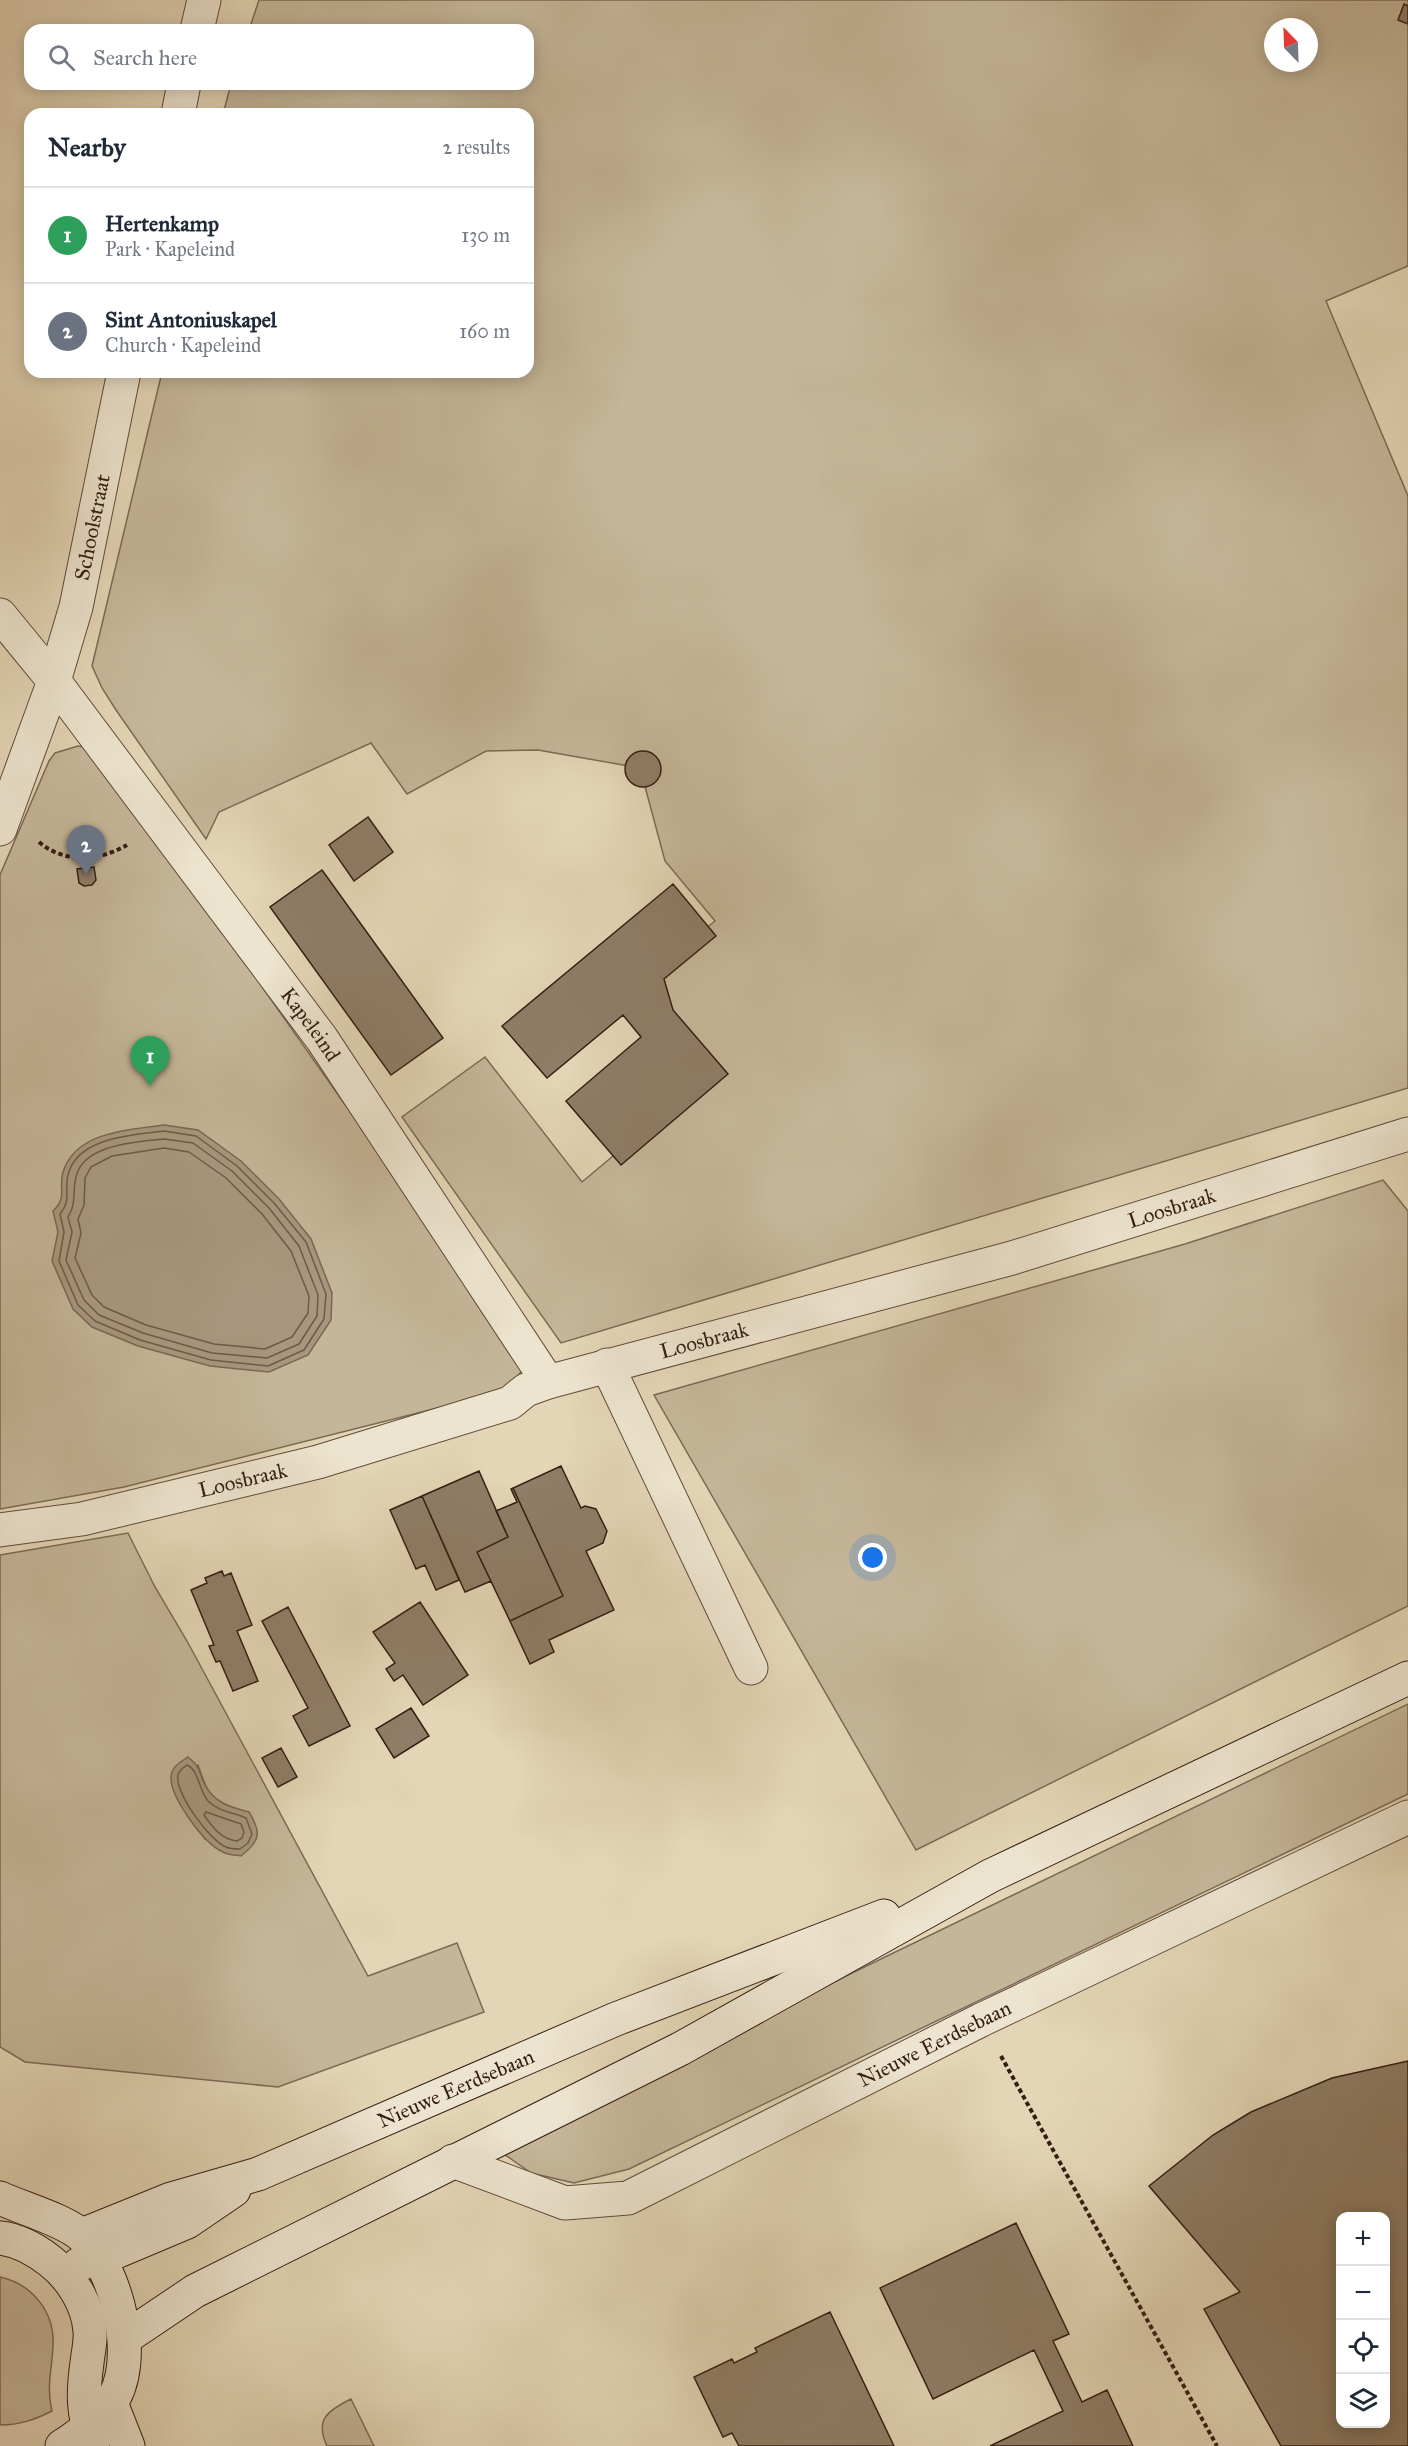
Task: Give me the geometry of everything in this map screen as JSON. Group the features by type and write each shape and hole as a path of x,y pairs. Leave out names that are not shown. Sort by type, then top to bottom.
{"street":[{"path":"198,24 204,0"},
{"path":"179,108 183,90"},
{"name":"Schoolstraat","path":"54,681 76,607 123,378"},
{"name":"Kapeleind","path":"0,615 54,681 322,1039 548,1382"},
{"path":"3,821 54,681"},
{"name":"Loosbraak","path":"0,1530 93,1517 318,1462 510,1403 526,1390 548,1382 1012,1258 1408,1134"},
{"path":"607,1365 751,1668"},
{"name":"Nieuwe Eerdsebaan","path":"125,2338 195,2290 680,2049 990,1876 1408,1678"},
{"name":"Nieuwe Eerdsebaan","path":"453,2161 565,2203 628,2198 981,2020 1408,1817"},
{"name":"Nieuwe Eerdsebaan","path":"61,2269 91,2247 187,2223 258,2174 616,2019 990,1876"},
{"path":"4,2200 52,2219 91,2247 109,2275 125,2338 119,2383 111,2403 82,2440"},
{"path":"0,2238 18,2243 41,2254 61,2269 76,2288 86,2311 90,2332 82,2440"},
{"path":"111,2403 128,2446"}],"path":[{"path":"3,821 44,846 74,859 105,855 126,846 155,817"},
{"path":"981,2020 1217,2446"}],"shaded area":[{"path":"259,0 1408,0 1408,266 1326,301 1408,496 1408,1088 561,1343 402,1117 485,1057 582,1182 705,1079 630,988 715,921 665,861 640,768 538,750 486,751 407,794 371,743 219,812 206,839 116,710 92,666 161,378 534,378 534,108 225,108 229,90 534,90 534,24 251,24"},
{"path":"78,746 89,748 143,818 511,1340 523,1367 518,1377 501,1392 124,1487 0,1509 0,875 49,761 55,753"},
{"path":"1383,1180 1408,1211 1408,1606 916,1850 654,1395 1185,1244"},
{"path":"128,1533 155,1587 187,1641 368,1976 457,1943 484,2012 278,2087 25,2062 0,2047 0,1555","holes":["198,1765 206,1787 213,1797 233,1808 205,1839 187,1814 173,1788"]},
{"path":"1408,1704 1408,1794 629,2169 574,2183 531,2173 501,2152 852,1973"},
{"path":"0,2277 22,2286 39,2301 50,2322 53,2346 49,2386 52,2411 27,2421 0,2425"},
{"path":"351,2399 374,2446 327,2446 323,2437 323,2422 336,2407"}],"water":[{"path":"164,1125 198,1130 241,1161 279,1199 311,1239 332,1293 331,1320 308,1355 269,1372 210,1366 138,1346 92,1327 73,1309 52,1261 58,1232 53,1211 60,1201 63,1172 70,1158 91,1140 120,1131"},
{"path":"188,1757 198,1768 207,1788 216,1799 228,1806 249,1812 253,1819 257,1836 252,1846 241,1856 227,1854 207,1840 190,1820 176,1797 171,1774 176,1765"}],"building":[{"path":"1404,4 1408,6 1408,24 1398,20"},
{"path":"643,751 656,756 661,769 656,782 643,787 630,782 625,769 630,756"},
{"path":"368,817 393,852 354,881 329,845"},
{"path":"94,867 96,880 92,885 84,886 79,883 77,869"},
{"path":"322,870 443,1038 391,1075 270,907"},
{"path":"673,884 716,936 664,979 673,1010 728,1074 621,1165 566,1101 641,1037 623,1015 547,1078 502,1026"},
{"path":"561,1466 581,1508 585,1506 596,1509 607,1531 603,1543 586,1551 614,1610 549,1640 554,1652 530,1664 510,1621 563,1596 513,1488"},
{"path":"479,1471 508,1537 477,1552 491,1581 465,1592 422,1496"},
{"path":"513,1488 563,1596 510,1621 477,1552 508,1537 496,1511 517,1502 511,1489"},
{"path":"422,1496 459,1580 436,1590 425,1565 416,1569 390,1510"},
{"path":"222,1571 224,1576 231,1573 252,1625 237,1631 258,1681 233,1691 220,1661 216,1662 209,1646 214,1645 191,1590 207,1583 205,1578"},
{"path":"420,1602 468,1675 423,1705 403,1675 394,1681 386,1669 395,1663 373,1632"},
{"path":"288,1607 350,1726 309,1746 293,1716 308,1708 262,1621"},
{"path":"411,1708 429,1736 394,1758 376,1729"},
{"path":"281,1748 297,1777 278,1787 262,1758"},
{"path":"1408,2061 1408,2446 1281,2446 1204,2309 1240,2292 1149,2186 1213,2135 1251,2112 1332,2078"},
{"path":"1016,2223 1069,2334 1053,2341 1082,2402 1107,2390 1133,2446 990,2446 1063,2411 1034,2350 933,2399 880,2288"},
{"path":"830,2312 894,2446 739,2446 732,2433 723,2437 694,2377 732,2359 734,2363 757,2352 755,2348"}],"place":[{"name":"Sint Antoniuskapel","path":"86,875"},
{"name":"Hertenkamp","path":"150,1086"}]}
